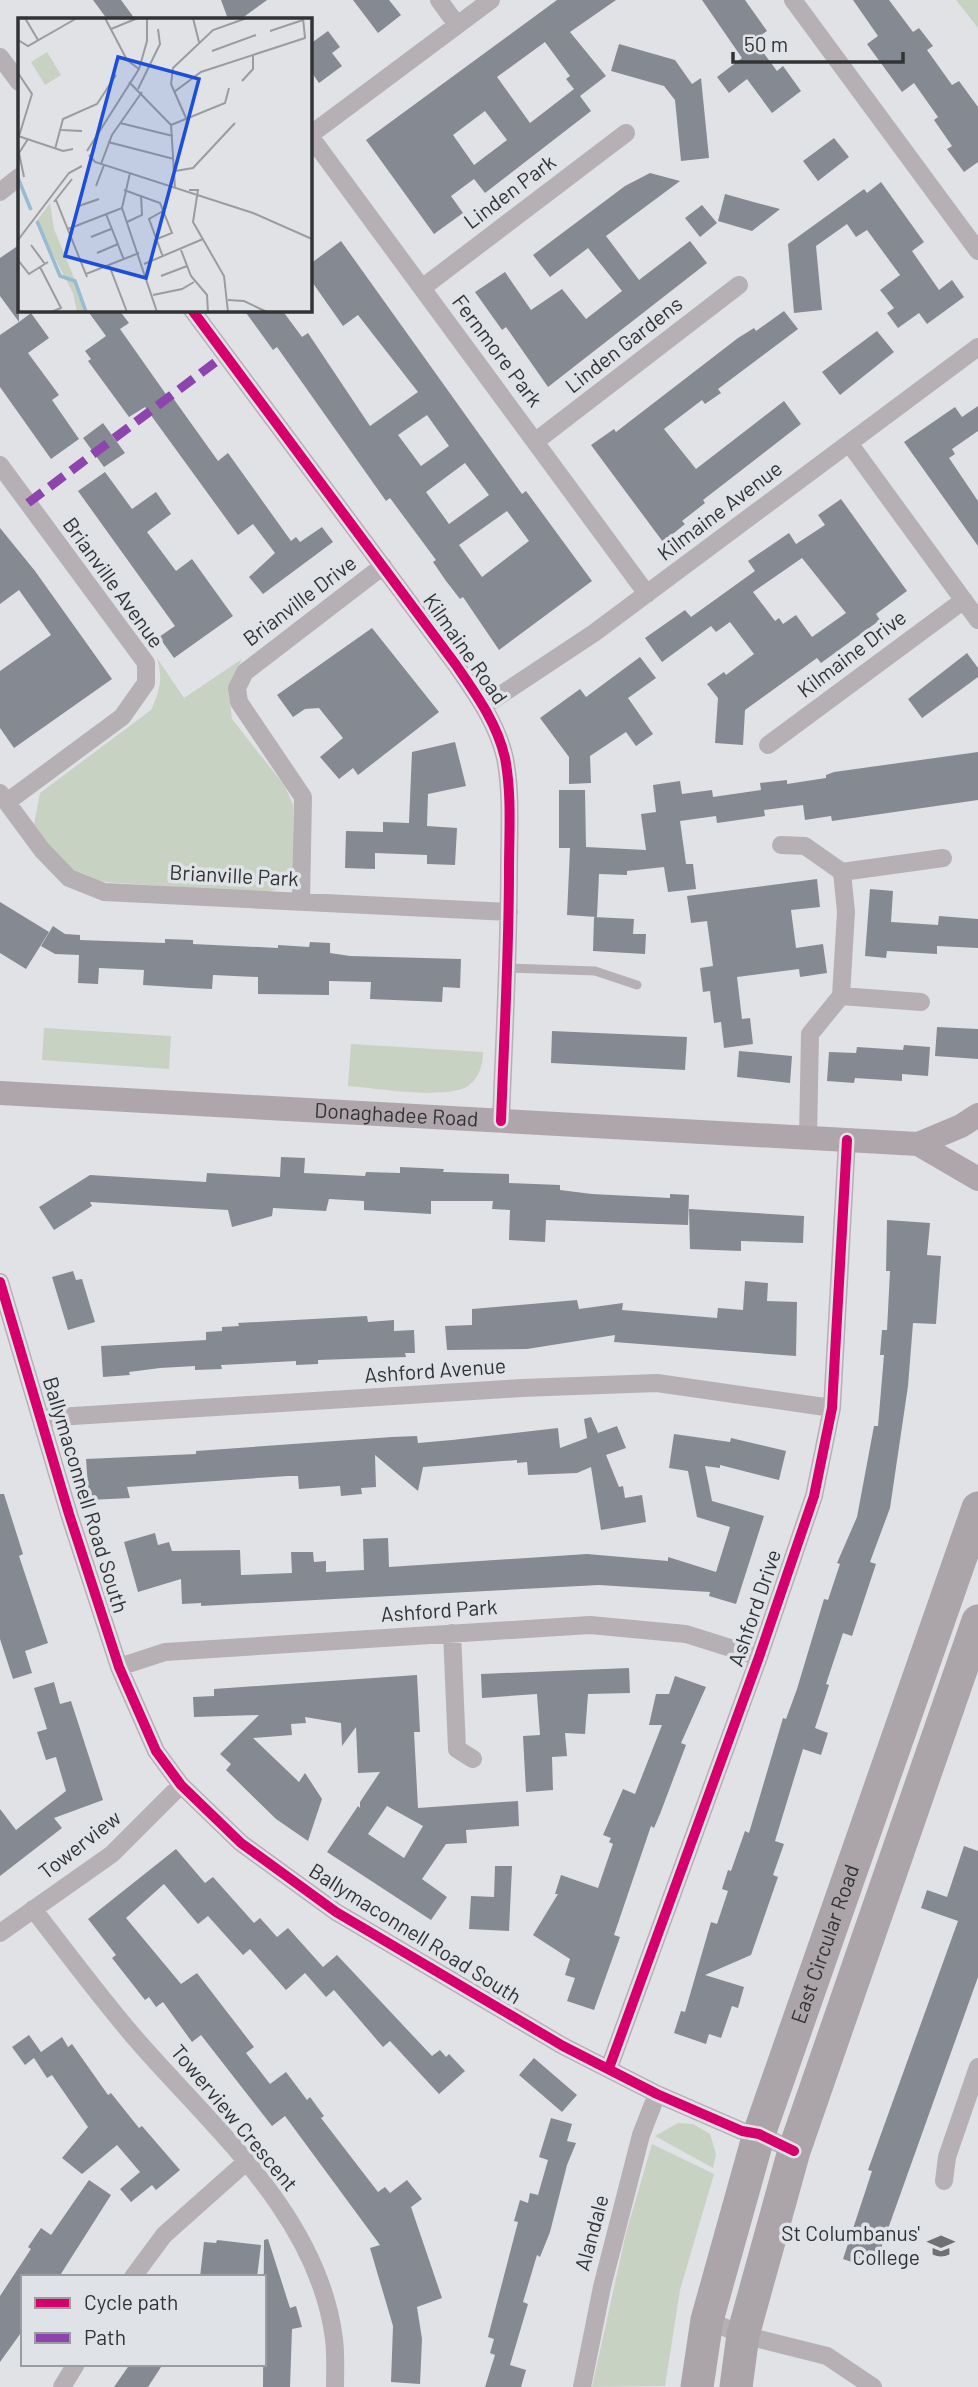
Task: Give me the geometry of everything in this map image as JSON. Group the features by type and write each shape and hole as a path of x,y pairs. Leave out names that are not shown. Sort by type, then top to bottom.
{"highway":[{"name":"East Circular Road","path":"697,2387 707,2320 759,2134 978,1508"},
{"name":"East Circular Road","path":"736,2387 743,2335 794,2151 978,1621"}],"main road":[{"name":"Donaghadee Road","path":"0,1093 918,1144 961,1126 978,1115"},
{"name":"Donaghadee Road","path":"918,1144 978,1179"}],"street":[{"path":"439,0 457,25"},
{"path":"312,134 491,0"},
{"path":"793,0 978,251"},
{"path":"0,57 18,81"},
{"name":"Linden Park","path":"422,288 625,133"},
{"name":"Fernmore Park","path":"312,139 648,594"},
{"path":"0,192 18,178"},
{"name":"Linden Gardens","path":"536,442 739,285"},
{"name":"Kilmaine Road","path":"193,312 484,706 505,758 509,790 509,912 501,1121"},
{"name":"Kilmaine Avenue","path":"484,706 648,594 978,347"},
{"path":"849,443 978,620"},
{"name":"Brianville Avenue","path":"0,465 146,663 146,683 122,717 4,798"},
{"name":"Brianville Drive","path":"301,902 303,797 239,702 237,688 245,672 271,650 383,566"},
{"name":"Kilmaine Drive","path":"768,745 964,600"},
{"name":"Brianville Park","path":"4,798 42,850 69,878 104,892 509,912"},
{"path":"781,845 805,846 842,872 943,858"},
{"path":"808,1139 810,1034 841,996 846,912 842,872"},
{"path":"841,996 921,1002"},
{"name":"Ashford Drive","path":"609,2068 760,1657 814,1496 832,1408 847,1140"},
{"name":"Ballymaconnell Road South","path":"0,1282 120,1667 156,1751 181,1785 241,1843 336,1912 563,2046 657,2094 742,2131 759,2134 794,2151"},
{"name":"Ashford Avenue","path":"41,1418 508,1389 657,1384 832,1408"},
{"name":"Ashford Park","path":"120,1667 165,1652 590,1625 686,1634 760,1657"},
{"path":"452,1633 457,1749 473,1759"},
{"name":"Towerview","path":"0,1933 111,1854 181,1785"},
{"name":"Towerview Crescent","path":"33,1909 140,2043 246,2162 280,2207 303,2244 322,2288 334,2339 335,2387"},
{"path":"944,2181 947,2157 978,2067"},
{"name":"Alandale","path":"582,2387 605,2275 641,2135 657,2094"},
{"path":"134,2275 164,2235 246,2162"},
{"path":"707,2320 743,2335 827,2356 873,2387"},
{"path":"62,2387 75,2366"}],"lane":[{"path":"507,968 595,971 636,985"}],"green space":[{"path":"956,0 978,0 978,28"},
{"path":"157,658 184,698 242,659 228,686 232,719 284,785 293,804 294,871 283,887 265,893 90,881 59,860 34,824 40,793 151,710 160,684"},
{"path":"44,1028 171,1036 169,1069 42,1060"},
{"path":"351,1044 483,1052 483,1057 475,1079 458,1090 428,1093 392,1091 348,1086"},
{"path":"678,2123 693,2124 710,2134 716,2154 713,2168 655,2136"},
{"path":"652,2144 714,2174 680,2290 665,2386 592,2387 626,2233"}],"building":[{"path":"93,0 121,0 134,18 106,18"},
{"path":"221,0 267,0 242,18 228,18"},
{"path":"353,0 389,0 401,15 378,33"},
{"path":"557,0 616,0 570,32 606,76 580,96 591,111 485,193 474,179 451,196 463,213 434,234 366,140","holes":["545,42 570,76 566,79 574,89 530,123 497,77","485,111 507,140 474,165 453,135"]},
{"path":"702,0 745,0 767,31 754,40 777,71 783,66 801,91 772,113 747,79 729,93 717,77 742,58"},
{"path":"853,0 889,0 913,32 919,28 933,46 927,50 952,85 959,81 978,107 978,162 964,172 947,149 952,146 934,120 938,117 914,83 902,92 867,44 878,36"},
{"path":"328,31 340,47 332,53 342,66 319,83 312,73 312,43"},
{"path":"619,44 675,60 692,84 701,78 709,158 681,161 675,100 664,86 611,71"},
{"path":"834,138 849,157 818,181 803,161"},
{"path":"650,173 680,181 606,236 639,280 690,241 707,263 548,387 506,327 502,330 475,292 505,272 531,310 562,289 586,319 622,291 588,248 550,277 533,255 625,186"},
{"path":"881,182 924,242 912,251 939,290 952,280 964,297 927,324 919,313 898,328 887,313 894,308 880,290 900,275 867,230 856,237 847,224 816,246 822,310 794,313 788,244 864,189 867,193"},
{"path":"725,194 780,209 752,231 718,221"},
{"path":"702,205 717,223 700,237 685,218"},
{"path":"341,241 522,494 526,491 592,581 499,650 463,597 460,599 446,581 433,562 436,560 390,498 386,501 277,347 273,350 245,312 283,312 302,337 308,333 370,426 418,392 358,315 343,326 312,282 312,263","holes":["427,415 449,446 421,466 398,435","465,463 489,495 449,524 426,492","507,511 529,541 482,577 459,545"]},
{"path":"18,246 19,322 0,296 0,258"},
{"path":"784,311 798,329 718,389 721,393 705,404 702,400 664,429 696,469 784,401 801,424 703,500 705,503 682,521 685,524 663,542 591,445 614,429 616,432 738,338 754,328 756,331"},
{"path":"88,312 121,312 129,323 120,329 170,400 173,398 218,461 228,453 291,541 296,537 300,542 322,527 333,542 263,594 249,577 275,553 253,524 238,535 145,407 129,417 88,361 91,359 85,351 106,336"},
{"path":"31,313 49,338 28,353 59,395 52,400 79,439 51,459 0,387 0,335"},
{"path":"877,331 894,352 840,395 822,372"},
{"path":"978,406 978,431 952,449 955,454 949,458 978,501 978,546 904,442 955,407 962,417"},
{"path":"103,423 125,453 104,467 83,438"},
{"path":"105,472 132,509 156,492 171,514 147,532 176,571 192,559 233,616 174,658 159,637 175,626 78,491"},
{"path":"841,499 907,591 876,614 880,620 821,663 817,658 745,710 743,745 715,743 718,698 707,684 724,672 726,675 754,654 730,622 716,632 711,626 662,662 645,638 685,610 691,617 755,571 748,561 789,533 796,544 825,525 818,515","holes":["802,558 846,613 812,637 796,615 783,624 779,618 775,621 753,592"]},
{"path":"0,528 35,571 112,679 14,748 0,728 0,671 51,635 19,590 0,604"},
{"path":"372,628 439,712 358,775 353,768 339,779 320,757 343,738 319,708 305,709 293,717 277,695"},
{"path":"967,653 978,668 978,677 922,718 908,699"},
{"path":"640,657 656,678 628,698 653,734 636,746 626,732 590,756 591,783 569,784 569,757 540,718 580,689 586,697"},
{"path":"455,742 466,786 428,794 427,826 457,828 455,865 427,864 427,855 375,853 375,869 345,868 346,831 383,832 383,822 409,823 412,752"},
{"path":"978,752 978,800 832,821 831,816 805,820 803,805 764,810 765,816 717,823 716,816 680,821 686,864 693,864 696,889 668,892 664,867 627,871 627,875 599,874 597,917 567,915 570,848 559,848 559,790 585,790 586,847 646,850 641,814 656,812 653,785 680,781 682,794 712,790 713,797 761,790 760,783 787,780 787,784 826,778 826,775 834,772"},
{"path":"817,879 820,907 791,910 796,948 823,944 827,973 800,977 799,969 737,977 742,1019 750,1018 753,1044 724,1048 721,1022 714,1023 710,991 703,992 700,968 713,966 707,921 691,923 687,896"},
{"path":"870,889 893,891 891,922 938,925 939,916 978,919 978,948 937,946 937,954 887,951 886,958 865,956"},
{"path":"0,902 49,932 26,969 0,953"},
{"path":"594,917 634,919 633,934 646,934 645,954 593,951"},
{"path":"53,926 65,934 80,935 80,940 165,943 165,939 193,940 193,944 278,948 278,945 309,947 310,942 330,943 330,953 350,956 461,959 460,988 443,987 442,1002 370,999 371,982 329,981 329,995 258,994 258,977 213,975 212,989 191,988 143,985 144,970 99,968 98,984 78,983 79,955 55,954 41,946"},
{"path":"937,1027 978,1029 978,1059 935,1056"},
{"path":"552,1031 687,1037 685,1070 551,1063"},
{"path":"904,1045 930,1047 928,1076 902,1074 902,1081 855,1078 854,1083 827,1081 829,1052 856,1053 857,1047 903,1050"},
{"path":"739,1051 792,1056 790,1083 737,1077"},
{"path":"281,1157 305,1158 304,1173 365,1176 366,1172 400,1173 400,1167 444,1169 443,1172 509,1174 509,1183 560,1185 560,1190 592,1194 670,1198 670,1194 689,1195 688,1225 546,1220 545,1242 509,1240 510,1210 492,1209 493,1201 431,1201 431,1214 364,1210 364,1201 329,1199 326,1211 273,1208 272,1216 232,1227 228,1210 90,1202 92,1206 54,1230 39,1207 90,1175 206,1182 207,1173 280,1177"},
{"path":"689,1209 804,1216 803,1243 741,1241 741,1251 690,1249"},
{"path":"887,1220 930,1223 927,1255 941,1256 936,1324 913,1323 908,1386 890,1508 870,1562 876,1564 852,1636 843,1633 826,1684 829,1685 815,1728 828,1733 821,1755 803,1749 775,1841 784,1844 773,1875 778,1877 751,1955 705,1975 744,1987 738,2008 732,2006 721,2038 709,2034 706,2044 674,2033 681,2011 685,2012 711,1922 717,1924 728,1891 722,1889 728,1870 731,1871 745,1831 749,1833 783,1718 786,1719 824,1599 828,1600 840,1564 837,1563 857,1517 874,1426 878,1426 884,1355 880,1355 882,1330 887,1330 890,1271 886,1271"},
{"path":"73,1271 76,1280 82,1279 95,1322 68,1330 52,1277"},
{"path":"745,1281 768,1283 767,1301 797,1302 796,1356 614,1342 615,1335 527,1349 447,1350 445,1326 472,1325 472,1309 577,1300 579,1309 623,1303 622,1310 717,1318 718,1308 743,1310"},
{"path":"367,1316 368,1322 394,1320 394,1331 414,1330 415,1353 405,1353 406,1357 318,1360 318,1364 296,1365 296,1361 221,1365 222,1369 195,1370 195,1366 160,1368 129,1372 130,1375 103,1377 101,1346 206,1340 206,1332 222,1331 222,1327 239,1326 238,1323"},
{"path":"591,1417 598,1433 617,1426 626,1448 606,1455 619,1487 623,1486 625,1498 642,1495 646,1522 601,1530 591,1467 577,1473 528,1475 527,1462 517,1463 517,1460 423,1467 418,1491 375,1455 376,1487 361,1488 362,1494 341,1496 340,1486 299,1489 298,1476 288,1476 127,1487 130,1498 89,1500 86,1459 196,1454 196,1451 392,1437 417,1436 418,1443 558,1428 560,1448 587,1438 584,1419"},
{"path":"674,1434 730,1442 731,1438 786,1451 779,1480 720,1465 720,1468 705,1466 712,1501 764,1516 736,1604 709,1596 710,1592 599,1585 201,1606 201,1603 182,1604 181,1579 138,1592 124,1542 155,1533 158,1545 169,1542 172,1551 240,1550 241,1575 292,1573 291,1552 313,1552 314,1562 326,1561 326,1572 364,1570 363,1539 388,1538 389,1567 587,1554 668,1561 668,1557 716,1572 730,1527 697,1517 688,1471 669,1468"},
{"path":"0,1494 4,1494 23,1554 19,1556 48,1643 25,1651 32,1673 13,1679 0,1639"},
{"path":"629,1668 630,1693 588,1694 585,1734 565,1733 567,1756 552,1757 553,1790 526,1792 523,1736 540,1735 537,1694 482,1698 481,1674"},
{"path":"417,1675 420,1732 414,1732 418,1808 518,1801 519,1826 466,1830 467,1843 446,1844 422,1879 447,1897 431,1920 327,1852 358,1806 360,1808 360,1802 380,1772 358,1773 356,1727 342,1746 341,1723 305,1717 306,1723 291,1724 292,1735 253,1738 299,1782 305,1773 322,1799 308,1841 276,1819 226,1770 231,1764 220,1754 259,1715 194,1717 193,1697 214,1696 214,1689","holes":["387,1806 423,1826 404,1858 368,1834"]},
{"path":"675,1676 706,1687 681,1743 686,1745 660,1814 654,1828 651,1826 614,1935 620,1937 594,2010 567,2001 575,1978 565,1975 570,1959 533,1935 558,1894 555,1894 561,1875 598,1888 613,1844 609,1842 611,1838 603,1835 623,1789 635,1794 662,1725 649,1725 656,1694 669,1694"},
{"path":"54,1682 60,1704 71,1701 103,1800 54,1818 62,1828 0,1876 0,1809 16,1830 66,1791 56,1757 46,1760 37,1732 47,1729 34,1688"},
{"path":"964,1846 978,1851 978,1977 879,2254 868,2250 863,2266 843,2259 872,2171 868,2170 958,1921 921,1908 927,1890 947,1897"},
{"path":"176,1849 205,1883 213,1877 254,1923 260,1918 277,1937 288,1928 323,1967 337,1955 432,2056 440,2050 446,2057 449,2054 465,2071 439,2094 390,2041 383,2047 334,1990 326,1997 305,1973 286,1990 250,1949 243,1955 208,1916 198,1924 164,1884 126,1918 181,1984 197,1973 254,2047 246,2053 270,2084 286,2072 307,2100 310,2097 324,2116 321,2118 378,2192 385,2187 390,2193 407,2180 422,2199 411,2207 442,2298 417,2307 422,2339 420,2384 391,2382 393,2326 370,2248 380,2245 285,2116 272,2126 201,2035 192,2042 163,2002 156,2007 149,1997 145,2000 112,1958 116,1955 88,1919"},
{"path":"495,1866 512,1866 509,1931 469,1929 471,1896 494,1897"},
{"path":"29,2035 41,2052 62,2037 68,2047 72,2044 108,2095 111,2093 139,2128 142,2126 180,2170 156,2190 152,2185 131,2202 120,2189 140,2172 117,2145 82,2174 62,2158 88,2127 52,2075 47,2078 34,2058 25,2065 12,2047"},
{"path":"534,2058 577,2095 562,2112 519,2075"},
{"path":"551,2118 572,2124 567,2141 576,2143 567,2165 550,2232 540,2257 537,2255 523,2302 528,2304 510,2365 526,2370 521,2387 485,2387 495,2355 490,2353 494,2339 488,2337 518,2222 514,2221 520,2200 528,2203 530,2193 538,2195 548,2160 539,2157"},
{"path":"89,2180 111,2195 60,2275 21,2275 21,2333 0,2362 0,2296 31,2249 28,2247 41,2228 51,2235"},
{"path":"268,2239 290,2308 296,2306 302,2327 292,2329 290,2387 263,2387 263,2366 266,2366 264,2240"},
{"path":"217,2240 261,2245 257,2275 200,2275 204,2242 216,2243"},
{"path":"129,2366 162,2366 148,2387 114,2387"}],"marked path":[{"path":"28,503 225,355"}],"cycle path":[{"path":"193,312 456,665 485,709 497,733 505,758 510,814 501,1121"},
{"path":"609,2068 759,1657 814,1496 832,1408 847,1140"},
{"path":"0,1282 69,1514 119,1667 156,1751 181,1785 241,1843 336,1912 563,2046 657,2094 742,2131 759,2134 794,2151"}],"place":[{"name":"St Columbanus' College","path":"941,2246"}]}
